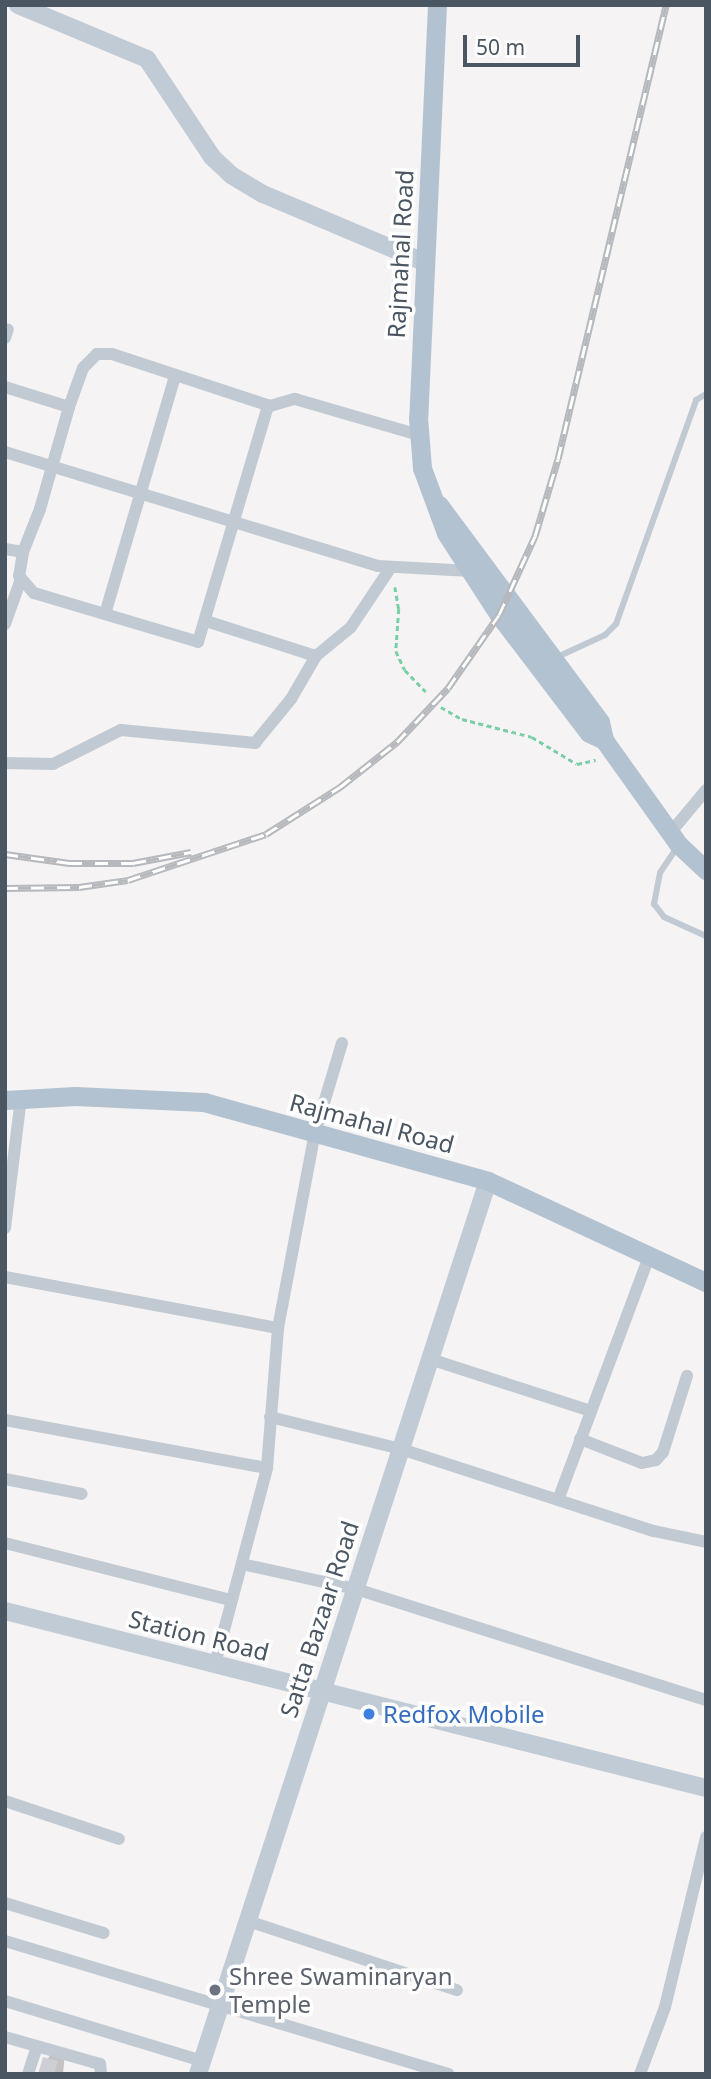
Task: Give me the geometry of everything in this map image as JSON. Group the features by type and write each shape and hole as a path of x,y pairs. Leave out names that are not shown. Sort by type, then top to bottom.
{"main road":[{"name":"Rajmahal Road","path":"438,5 420,353 419,435 422,468 446,533 471,571 589,733 608,746 675,838 706,870"},
{"name":"Rajmahal Road","path":"436,501 600,722 608,746"},
{"name":"Rajmahal Road","path":"13,1099 204,1102 488,1181 706,1282"}],"street":[{"path":"18,5 40,10 147,59 212,157 231,175 263,194 424,262"},
{"path":"5,624 21,579 23,552 54,467 69,407 83,368 97,354 112,354 268,405 295,399 419,435"},
{"path":"105,614 175,376"},
{"path":"5,387 69,407"},
{"path":"21,579 34,593 198,642 268,405"},
{"path":"5,452 388,570 471,571"},
{"path":"5,550 23,552"},
{"path":"5,763 53,764 121,730 255,743 291,699 316,656 351,626 388,570"},
{"path":"206,621 316,656"},
{"path":"675,838 706,790"},
{"path":"215,1664 267,1468 278,1328 315,1133 342,1043"},
{"path":"5,1228 13,1099"},
{"name":"Satta Bazaar Road","path":"200,2067 488,1181"},
{"path":"558,1500 649,1256"},
{"path":"5,1277 278,1328"},
{"path":"430,1359 591,1411"},
{"path":"580,1439 642,1463 656,1460 663,1452 687,1376"},
{"path":"270,1416 401,1449 654,1531 706,1542"},
{"path":"5,1419 267,1468"},
{"path":"5,1479 82,1494"},
{"path":"5,1543 231,1600"},
{"path":"242,1564 356,1589 706,1700"},
{"name":"Station Road","path":"5,1611 706,1788"},
{"path":"5,1801 119,1839"},
{"path":"640,2074 665,2007 706,1837"},
{"path":"5,1903 104,1933"},
{"path":"248,1921 457,1990"},
{"path":"5,1941 448,2074"},
{"path":"5,2001 200,2067"},
{"path":"5,2037 100,2064 101,2074"},
{"path":"28,2074 37,2046"}],"lane":[{"path":"553,659 605,635 616,624 696,400 706,394"},
{"path":"675,838 660,873 654,904 664,917 706,936"}],"path":[{"path":"388,570 398,595 396,651 405,670 426,692"},
{"path":"441,707 462,719 532,737 577,764 588,765 608,746"}],"building":[{"path":"43,2057 58,2061 54,2074 38,2074"}],"railway":[{"path":"5,888 79,887 128,880 266,834 340,787 397,742 448,688 499,615 535,536 558,459 666,5"},
{"path":"5,854 69,863 133,863 191,852"}],"place":[{"name":"Redfox Mobile","path":"369,1714"},
{"name":"Shree Swaminaryan Temple","path":"215,1990"}]}
